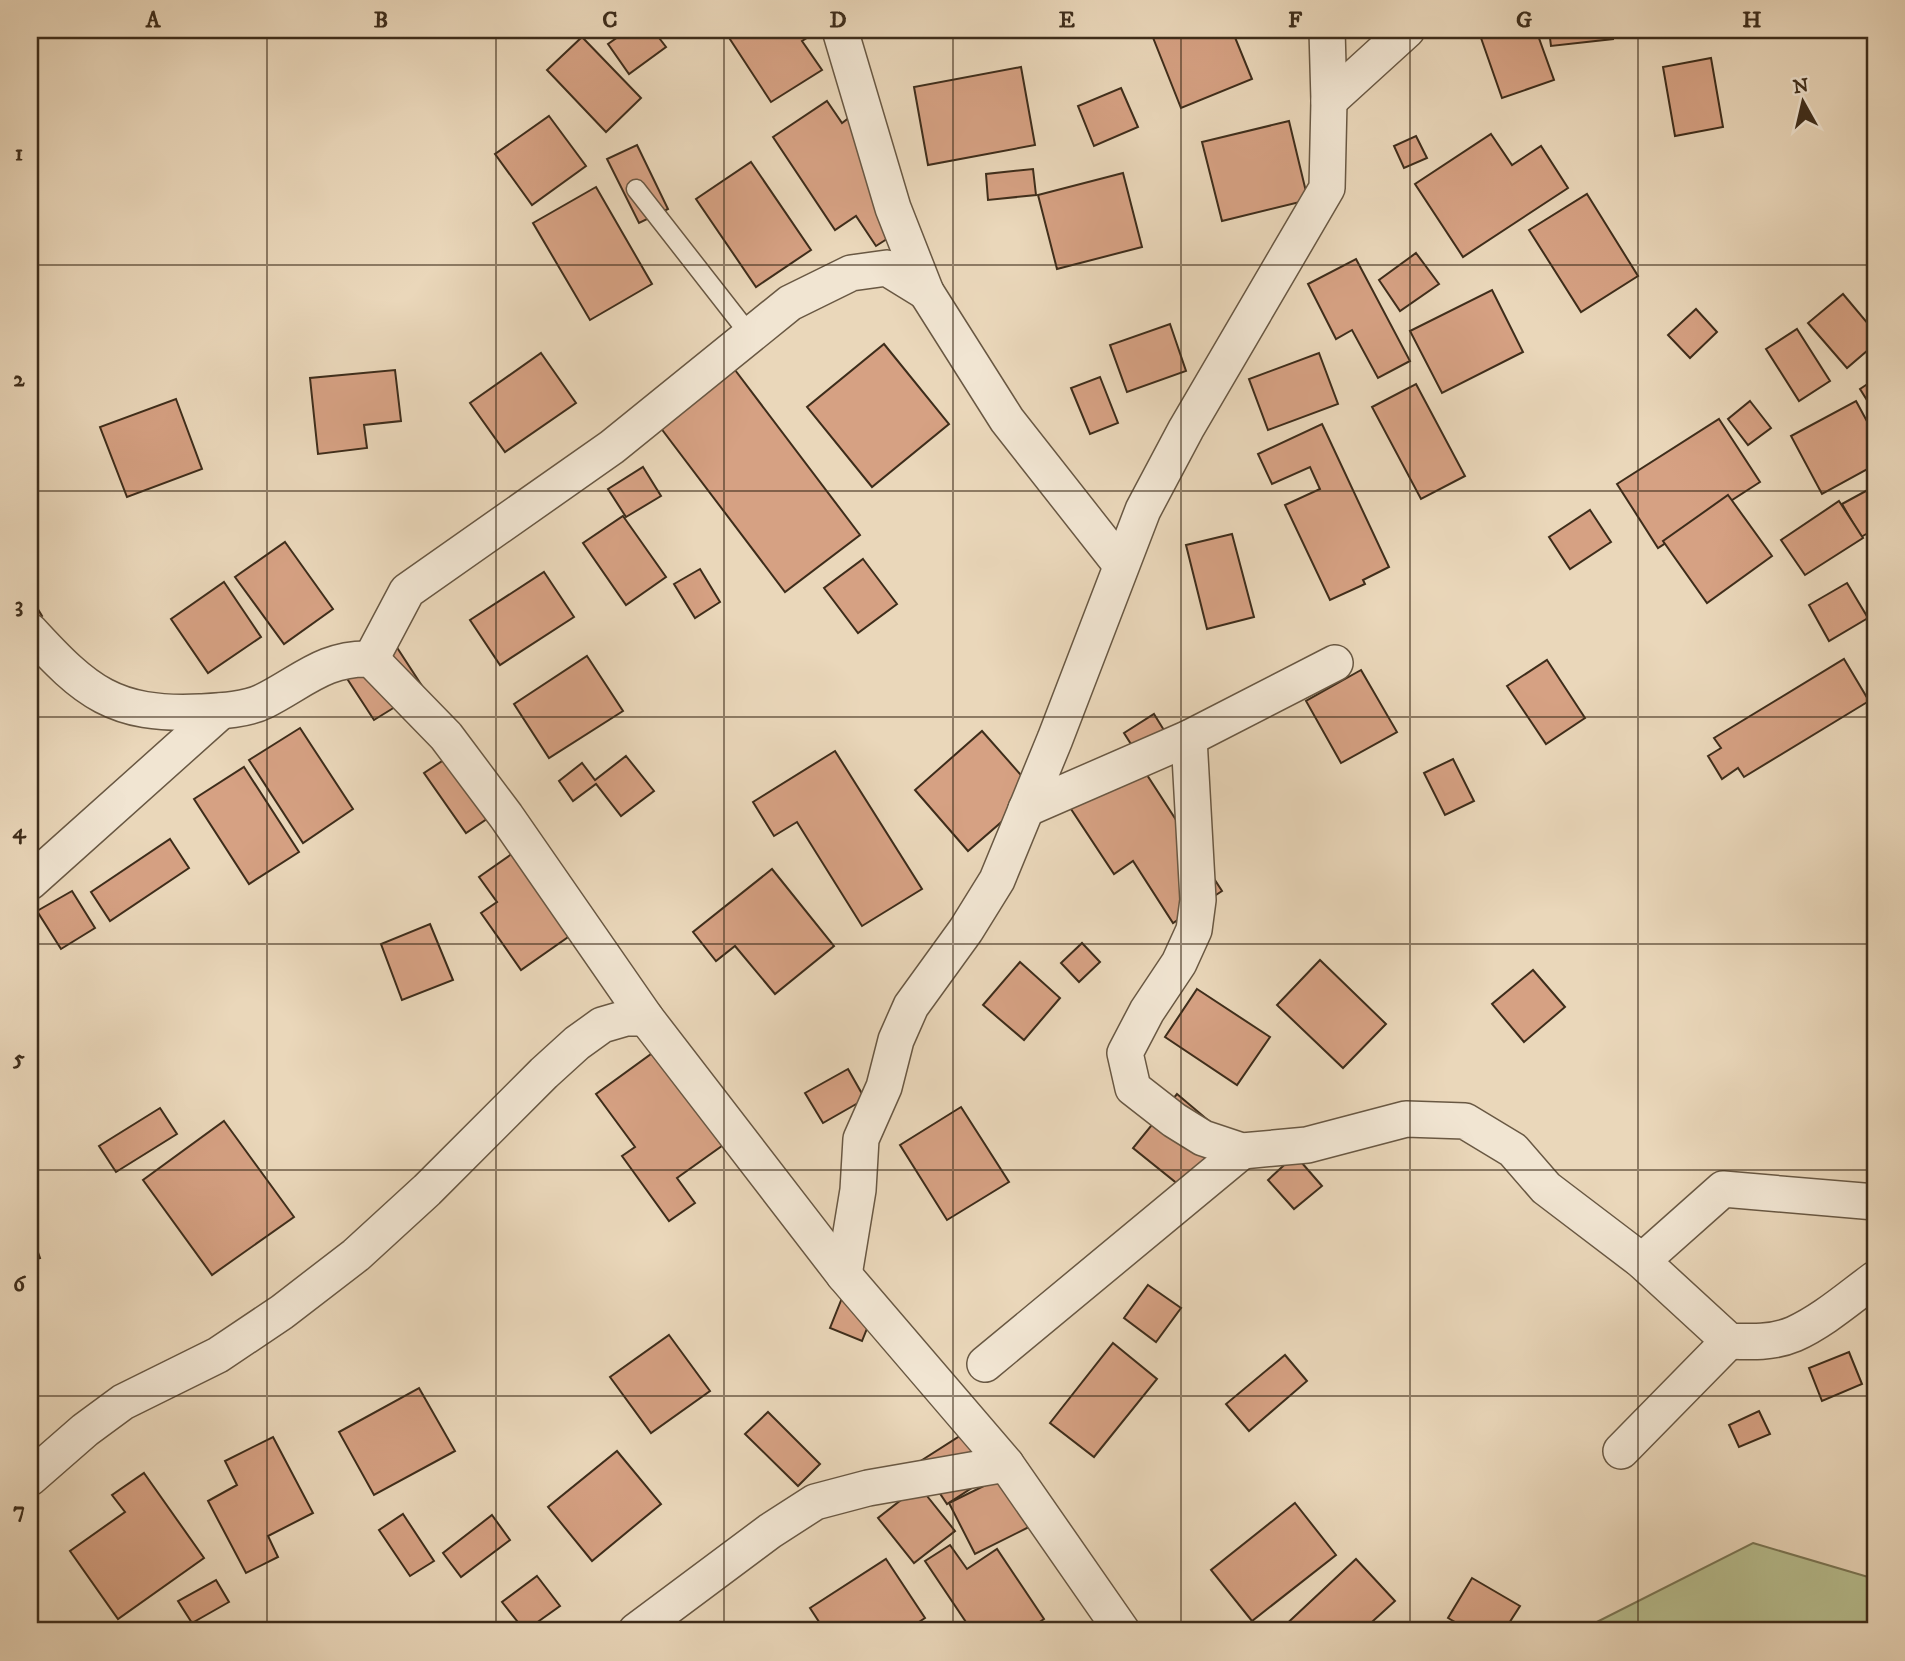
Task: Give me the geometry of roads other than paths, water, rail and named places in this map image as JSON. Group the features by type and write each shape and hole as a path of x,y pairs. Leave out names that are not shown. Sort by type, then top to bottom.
{"street":[{"path":"841,30 893,208 926,292 1007,420 1121,565"},
{"path":"844,1275 859,1190 862,1139 884,1087 896,1040 911,1006 998,880 1143,510 1186,429 1327,188 1329,101 1326,30"},
{"path":"1329,101 1407,30"},
{"path":"372,659 407,591 612,447 790,303 851,273 887,268 926,292"},
{"path":"30,631 62,666 103,697 132,709 169,714 221,711 261,702 331,664 351,658 372,659 446,736 506,816 646,1018 844,1275 1006,1464 1122,1631"},
{"path":"1026,809 1189,738 1335,663"},
{"path":"30,882 221,711"},
{"path":"1189,738 1198,900 1194,930 1179,963 1147,1011 1125,1053 1133,1088 1203,1138 1242,1151 1307,1145 1406,1119 1465,1121 1513,1150 1546,1188 1642,1261 1729,1341 1759,1342 1793,1335 1875,1279"},
{"path":"30,1478 85,1430 123,1402 218,1354 282,1312 356,1255 577,1042 602,1025 626,1018 646,1018"},
{"path":"985,1364 1242,1151"},
{"path":"1642,1261 1723,1189 1875,1202"},
{"path":"1621,1451 1729,1341"},
{"path":"636,1631 770,1531 815,1502 868,1488 1006,1464"}],"lane":[{"path":"636,189 750,335"}]}
